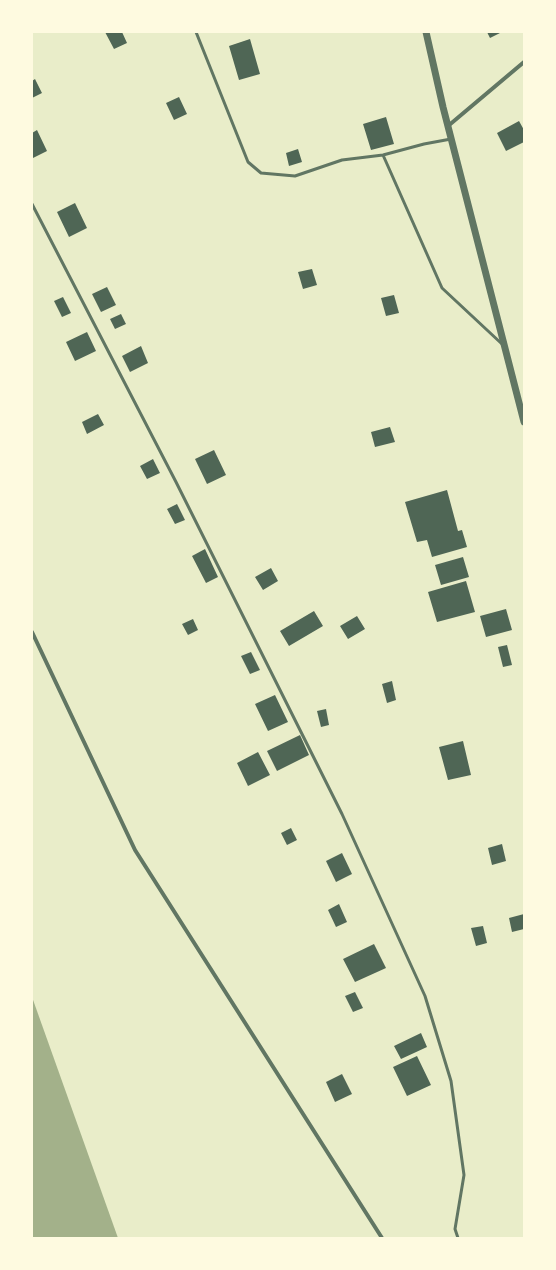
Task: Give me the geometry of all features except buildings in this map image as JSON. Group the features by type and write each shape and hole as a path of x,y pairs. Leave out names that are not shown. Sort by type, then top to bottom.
{"street":[{"path":"426,32 448,126 524,422"},
{"path":"448,126 524,62"},
{"path":"32,632 135,850 382,1238"}],"lane":[{"path":"196,32 248,162 261,173 295,176 342,160 383,155 424,144 452,139"},
{"path":"383,155 442,288 505,346"},
{"path":"32,204 176,482 342,814 424,996 451,1081 464,1175 455,1229 458,1238"}],"shaded area":[{"path":"32,997 118,1238 32,1238"}]}
